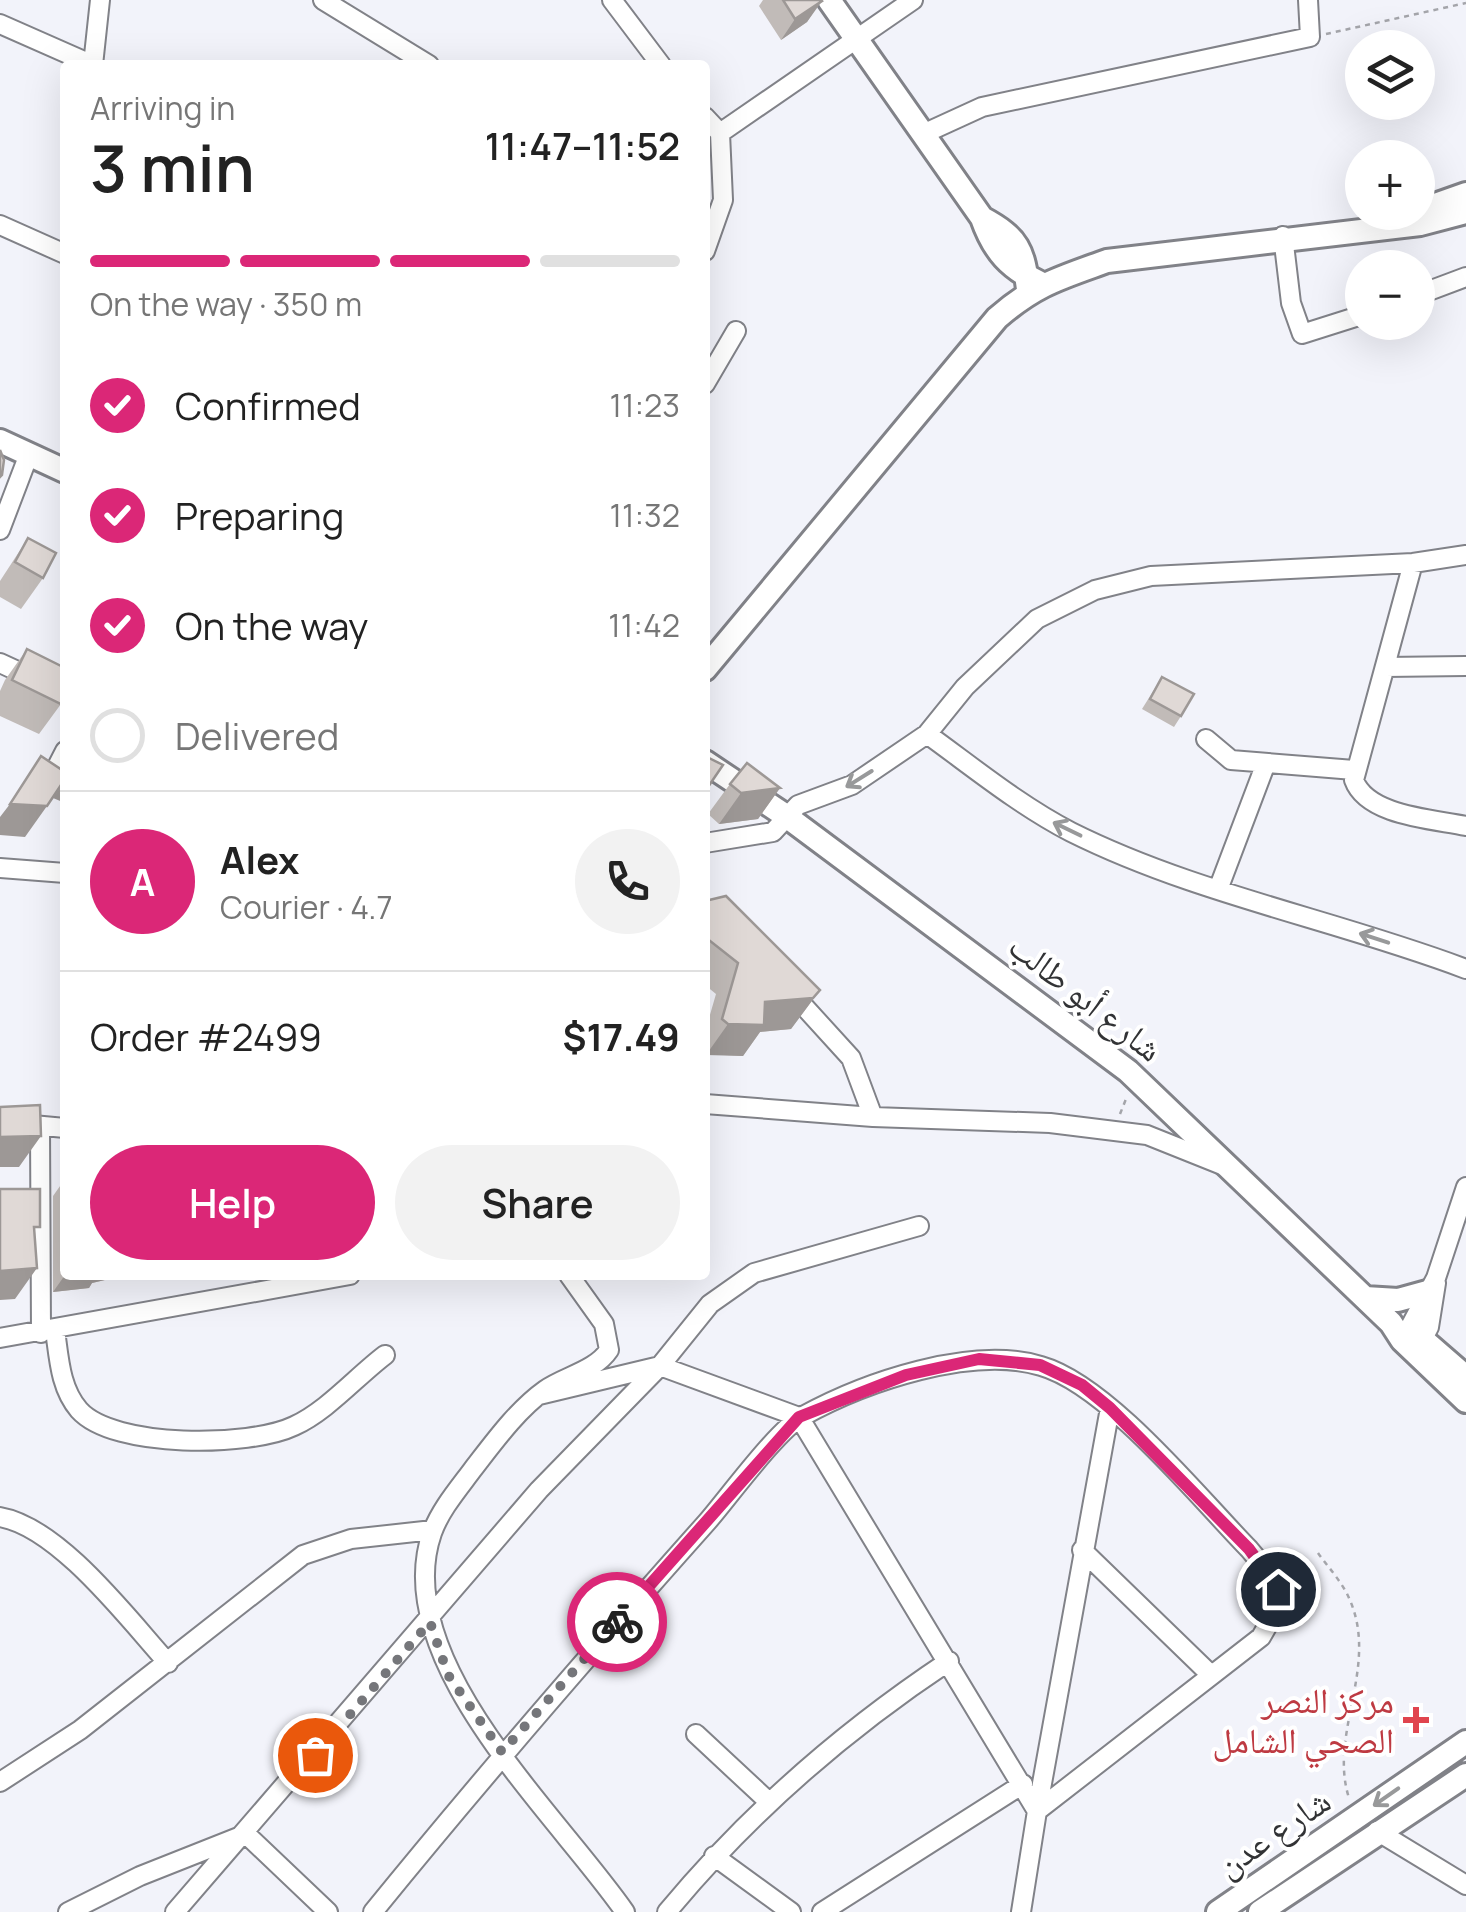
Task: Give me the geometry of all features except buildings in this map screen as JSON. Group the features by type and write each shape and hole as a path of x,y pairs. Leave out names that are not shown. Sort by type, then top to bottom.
{"street":[{"path":"94,60 100,0"},
{"path":"323,0 421,60"},
{"path":"612,0 657,60"},
{"path":"829,0 982,218 997,252 1032,284"},
{"path":"720,134 913,0"},
{"path":"923,134 982,107 1310,38 1308,0"},
{"path":"0,24 82,60"},
{"path":"710,123 720,134 723,200 710,237"},
{"path":"1435,205 1466,194"},
{"path":"710,642 986,310 1032,284 1107,261 1420,224 1466,212"},
{"path":"0,226 60,252"},
{"path":"1283,240 1345,226"},
{"path":"1283,240 1291,302 1302,334 1345,320"},
{"path":"1435,288 1466,276"},
{"path":"710,663 997,318 1032,284"},
{"path":"710,375 736,331"},
{"path":"0,441 60,469"},
{"path":"0,530 29,454"},
{"path":"710,841 773,832 808,799 852,785 927,734 1036,619 1094,590 1151,576 1200,571 1413,563 1466,556"},
{"path":"1413,563 1354,770 1359,790 1379,804 1466,826"},
{"path":"0,663 60,692"},
{"path":"1385,667 1466,666"},
{"path":"927,734 1052,822 1114,851 1466,969"},
{"path":"1206,740 1232,760 1354,770"},
{"path":"46,788 60,761"},
{"path":"1219,887 1266,763"},
{"name":"شارع أبو طالب","path":"710,766 786,816 1128,1071 1408,1337 1466,1401"},
{"path":"0,868 60,872"},
{"path":"769,972 834,1035 851,1058 873,1118"},
{"path":"710,1104 873,1118 986,1119 1147,1135 1228,1167"},
{"path":"0,1122 60,1128"},
{"path":"40,1126 48,1332 70,1396 86,1416 115,1432 162,1438 276,1433 297,1425 385,1355"},
{"path":"1408,1337 1433,1312 1432,1285 1466,1187"},
{"path":"175,1912 430,1622 539,1490 660,1366 710,1304 754,1273 920,1226"},
{"path":"0,1338 324,1280"},
{"path":"573,1280 604,1324 609,1350 538,1396 474,1468 432,1530 425,1561 430,1622 448,1675 625,1912"},
{"path":"1365,1298 1398,1300 1432,1285"},
{"name":"شارع أبو طالب","path":"1408,1337 1466,1377"},
{"path":"373,1912 502,1752 799,1417 906,1375 979,1359 1050,1369 1082,1385 1110,1408 1249,1549 1278,1589 1282,1602 1273,1623 1212,1675 1036,1811"},
{"path":"538,1396 660,1366 799,1417 1036,1811"},
{"path":"1021,1912 1110,1408"},
{"path":"0,1517 29,1528 58,1550 99,1587 168,1663"},
{"path":"0,1782 80,1730 303,1555 351,1539 432,1530"},
{"path":"1082,1550 1212,1675"},
{"path":"667,1912 714,1856 866,1716 949,1661"},
{"path":"696,1734 770,1802"},
{"name":"شارع عدن","path":"1218,1912 1466,1742"},
{"name":"شارع عدن","path":"1260,1912 1377,1831 1466,1776"},
{"path":"822,1912 1023,1784"},
{"path":"1377,1831 1466,1884"},
{"path":"68,1912 140,1876 246,1834"},
{"path":"246,1834 328,1912"},
{"path":"714,1856 791,1912"}],"path":[{"path":"1310,38 1466,3"},
{"path":"1100,1131 1123,1109 1128,1071"},
{"path":"1318,1553 1350,1598 1362,1662 1341,1773 1355,1818"}],"way so far":[{"path":"315,1755 430,1622 448,1675 502,1752 617,1622"}],"place":[{"name":"مركز النصر الصحي الشامل","path":"1416,1720"}],"route":[{"path":"617,1622 799,1417 937,1365 979,1359 1040,1365 1082,1385 1110,1408 1249,1549 1278,1589"}]}
